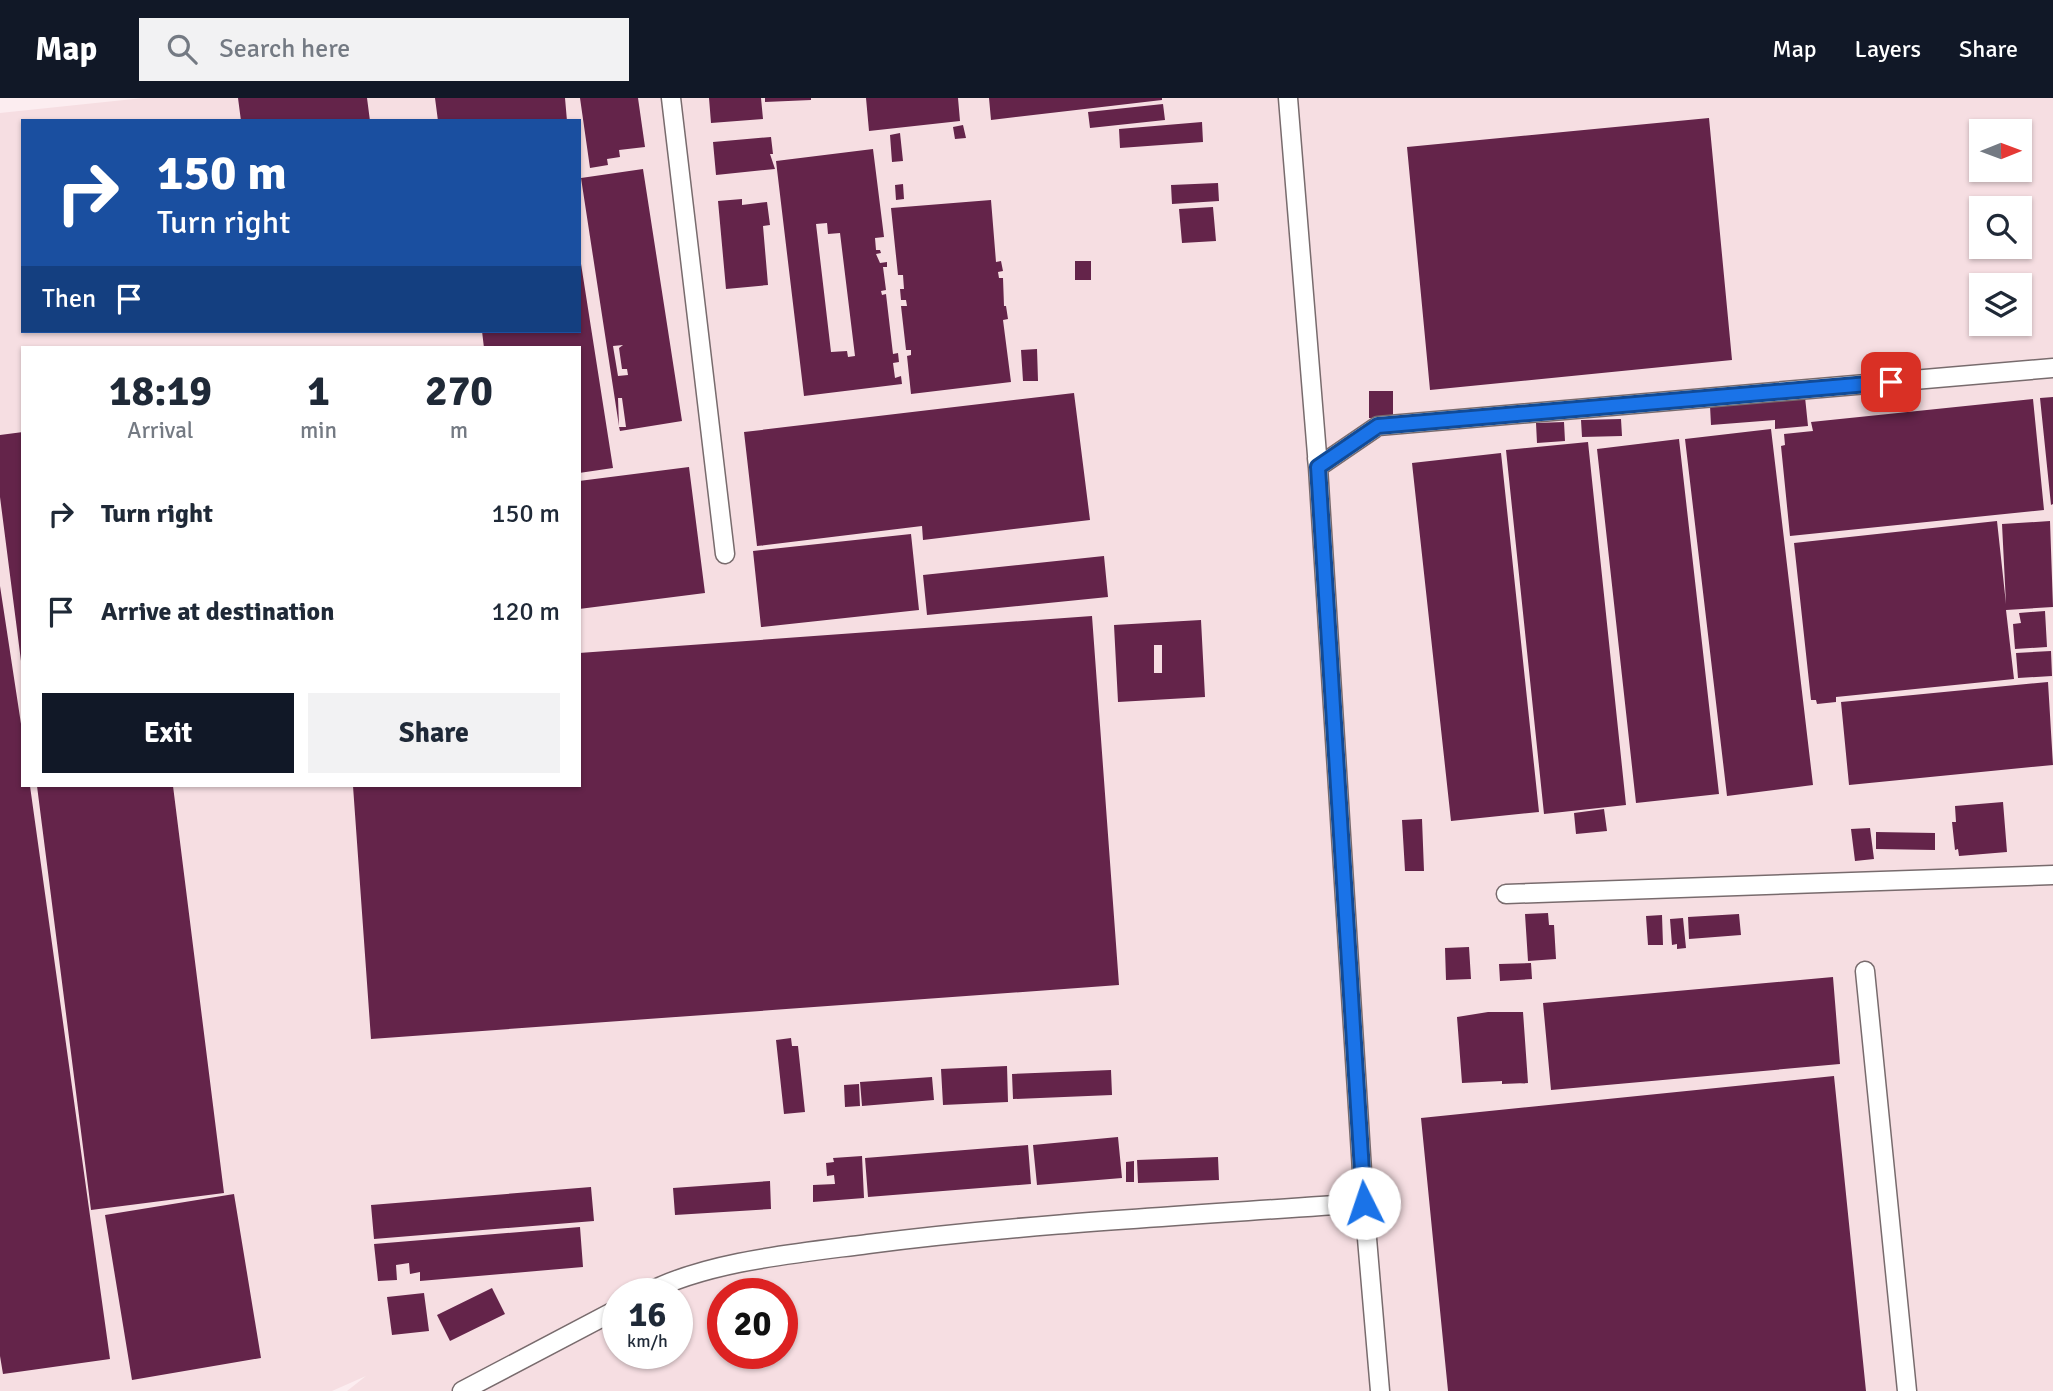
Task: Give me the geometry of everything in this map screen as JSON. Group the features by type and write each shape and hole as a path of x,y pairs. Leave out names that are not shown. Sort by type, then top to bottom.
{"lane":[{"path":"671,98 725,554"},
{"path":"1288,98 1318,467"},
{"path":"1296,98 1364,1203 1380,1391"},
{"path":"1318,467 1378,426 2053,368"},
{"path":"1506,894 2053,875"},
{"path":"1865,971 1907,1391"},
{"path":"682,1278 784,1255 975,1230 1364,1203"},
{"path":"462,1391 602,1317"}],"shaded area":[{"path":"143,98 2053,98 2053,1391 347,1391 366,1376 332,1391 0,1391 0,113"}],"building":[{"path":"238,98 367,98 370,119 241,119"},
{"path":"435,98 565,98 567,119 438,119"},
{"path":"580,98 638,98 645,147 619,150 620,157 607,159 608,165 590,168"},
{"path":"709,98 761,98 763,119 711,123"},
{"path":"765,98 811,98 811,100 765,102"},
{"path":"866,98 958,98 960,121 869,131"},
{"path":"989,98 1162,98 1162,100 991,120"},
{"path":"1163,104 1165,120 1090,128 1088,112"},
{"path":"1709,118 1732,360 1430,390 1407,147"},
{"path":"1202,122 1203,142 1120,148 1119,129"},
{"path":"963,125 966,138 955,139 953,127"},
{"path":"900,133 903,161 892,162 890,135"},
{"path":"771,137 773,154 770,154 775,169 716,175 713,142"},
{"path":"873,149 884,237 875,238 876,250 881,253 876,254 880,263 887,262 887,267 883,267 886,290 881,291 882,295 886,294 893,354 898,353 899,362 893,363 895,378 901,376 902,384 804,396 776,161","holes":["827,223 828,234 840,233 855,356 848,357 847,351 831,352 816,224"]},
{"path":"643,169 682,421 620,431 619,427 626,427 622,398 618,398 619,426 581,178","holes":["623,345 619,348 622,369 627,369 628,375 618,376 613,346"]},
{"path":"1218,183 1219,201 1172,204 1171,185"},
{"path":"903,184 904,199 896,200 895,185"},
{"path":"742,199 742,205 767,202 770,225 763,226 768,285 726,289 718,201"},
{"path":"991,200 996,262 1001,261 1003,271 998,272 999,278 1003,278 1004,306 1008,319 1003,320 1011,382 911,394 907,356 911,355 911,350 906,350 901,306 907,306 906,300 901,300 900,289 904,289 903,275 898,275 891,208"},
{"path":"1213,207 1216,241 1182,243 1179,209"},
{"path":"1075,261 1091,261 1091,280 1075,280"},
{"path":"581,264 613,468 581,473 581,346 484,346 482,333 581,333"},
{"path":"1037,349 1038,381 1023,381 1021,350"},
{"path":"1369,391 1393,391 1393,418 1369,418"},
{"path":"1074,393 1090,520 923,540 922,526 757,546 744,432"},
{"path":"1805,397 1808,426 1775,429 1775,420 1711,425 1710,406"},
{"path":"2053,397 2053,504 2051,505 2040,398"},
{"path":"2033,399 2044,510 1790,536 1781,446 1785,445 1784,434 1813,431 1811,422"},
{"path":"1621,419 1622,436 1582,437 1581,420"},
{"path":"1564,422 1565,441 1537,443 1536,423"},
{"path":"1771,429 1813,785 1727,796 1685,439"},
{"path":"21,432 21,661 0,497 0,435"},
{"path":"1679,439 1719,794 1636,803 1597,449"},
{"path":"1588,442 1626,805 1544,814 1506,450"},
{"path":"1501,453 1539,812 1451,821 1412,463"},
{"path":"689,467 705,593 581,609 581,481"},
{"path":"1997,521 2006,604 2002,524 2050,521 2053,607 2006,610 2014,679 1836,697 1836,702 1817,704 1816,700 1811,700 1794,543"},
{"path":"911,534 919,610 761,627 753,551"},
{"path":"1104,556 1108,597 927,615 923,575"},
{"path":"0,586 21,724 21,787 30,787 110,1359 3,1374 0,1356"},
{"path":"2045,611 2047,647 2015,649 2013,624 2021,623 2019,613"},
{"path":"1092,616 1119,985 371,1039 353,787 581,787 581,653"},
{"path":"1201,620 1205,697 1118,702 1114,625","holes":["1154,645 1162,645 1162,673 1154,673"]},
{"path":"2051,651 2052,676 2018,678 2016,653"},
{"path":"2048,682 2053,765 1849,785 1841,702"},
{"path":"37,787 173,787 224,1193 91,1210"},
{"path":"2003,802 2007,852 1959,856 1958,849 1955,850 1952,822 1956,822 1955,806"},
{"path":"1604,809 1607,831 1576,834 1574,813"},
{"path":"1422,819 1424,871 1405,871 1402,820"},
{"path":"1870,828 1874,859 1855,861 1851,829"},
{"path":"1876,832 1935,833 1935,850 1876,849"},
{"path":"1548,913 1549,925 1554,925 1556,959 1528,961 1525,914"},
{"path":"1739,914 1741,935 1689,939 1688,917"},
{"path":"1662,915 1663,945 1648,945 1646,916"},
{"path":"1683,918 1686,948 1677,949 1677,944 1672,945 1670,919"},
{"path":"1469,947 1471,979 1446,980 1445,948"},
{"path":"1531,963 1532,979 1500,981 1499,964"},
{"path":"1833,977 1840,1064 1551,1090 1543,1003"},
{"path":"1488,1012 1523,1012 1528,1083 1462,1083 1457,1017"},
{"path":"791,1038 792,1046 798,1046 805,1112 784,1114 776,1040"},
{"path":"1007,1066 1008,1102 943,1105 941,1069"},
{"path":"1111,1070 1112,1095 1013,1099 1012,1074"},
{"path":"1834,1076 1866,1391 1448,1391 1421,1118"},
{"path":"932,1077 934,1100 862,1106 860,1082"},
{"path":"859,1084 860,1106 845,1107 844,1085"},
{"path":"1118,1137 1122,1178 1037,1185 1033,1145"},
{"path":"1028,1145 1031,1184 868,1197 865,1158"},
{"path":"862,1156 864,1198 813,1202 813,1185 835,1184 834,1175 827,1176 826,1163 834,1162 833,1158"},
{"path":"1218,1157 1219,1180 1138,1183 1137,1160"},
{"path":"1134,1161 1134,1182 1126,1182 1126,1162"},
{"path":"770,1181 771,1209 675,1215 673,1188"},
{"path":"591,1187 594,1221 374,1239 371,1205"},
{"path":"234,1194 261,1358 132,1380 105,1215"},
{"path":"580,1227 583,1267 420,1281 420,1272 410,1274 409,1263 396,1265 397,1280 378,1281 374,1244"},
{"path":"492,1288 505,1314 450,1341 437,1315"},
{"path":"424,1293 429,1331 392,1335 387,1297"}],"route":[{"path":"1364,1203 1318,467 1378,426 1891,382"}]}
